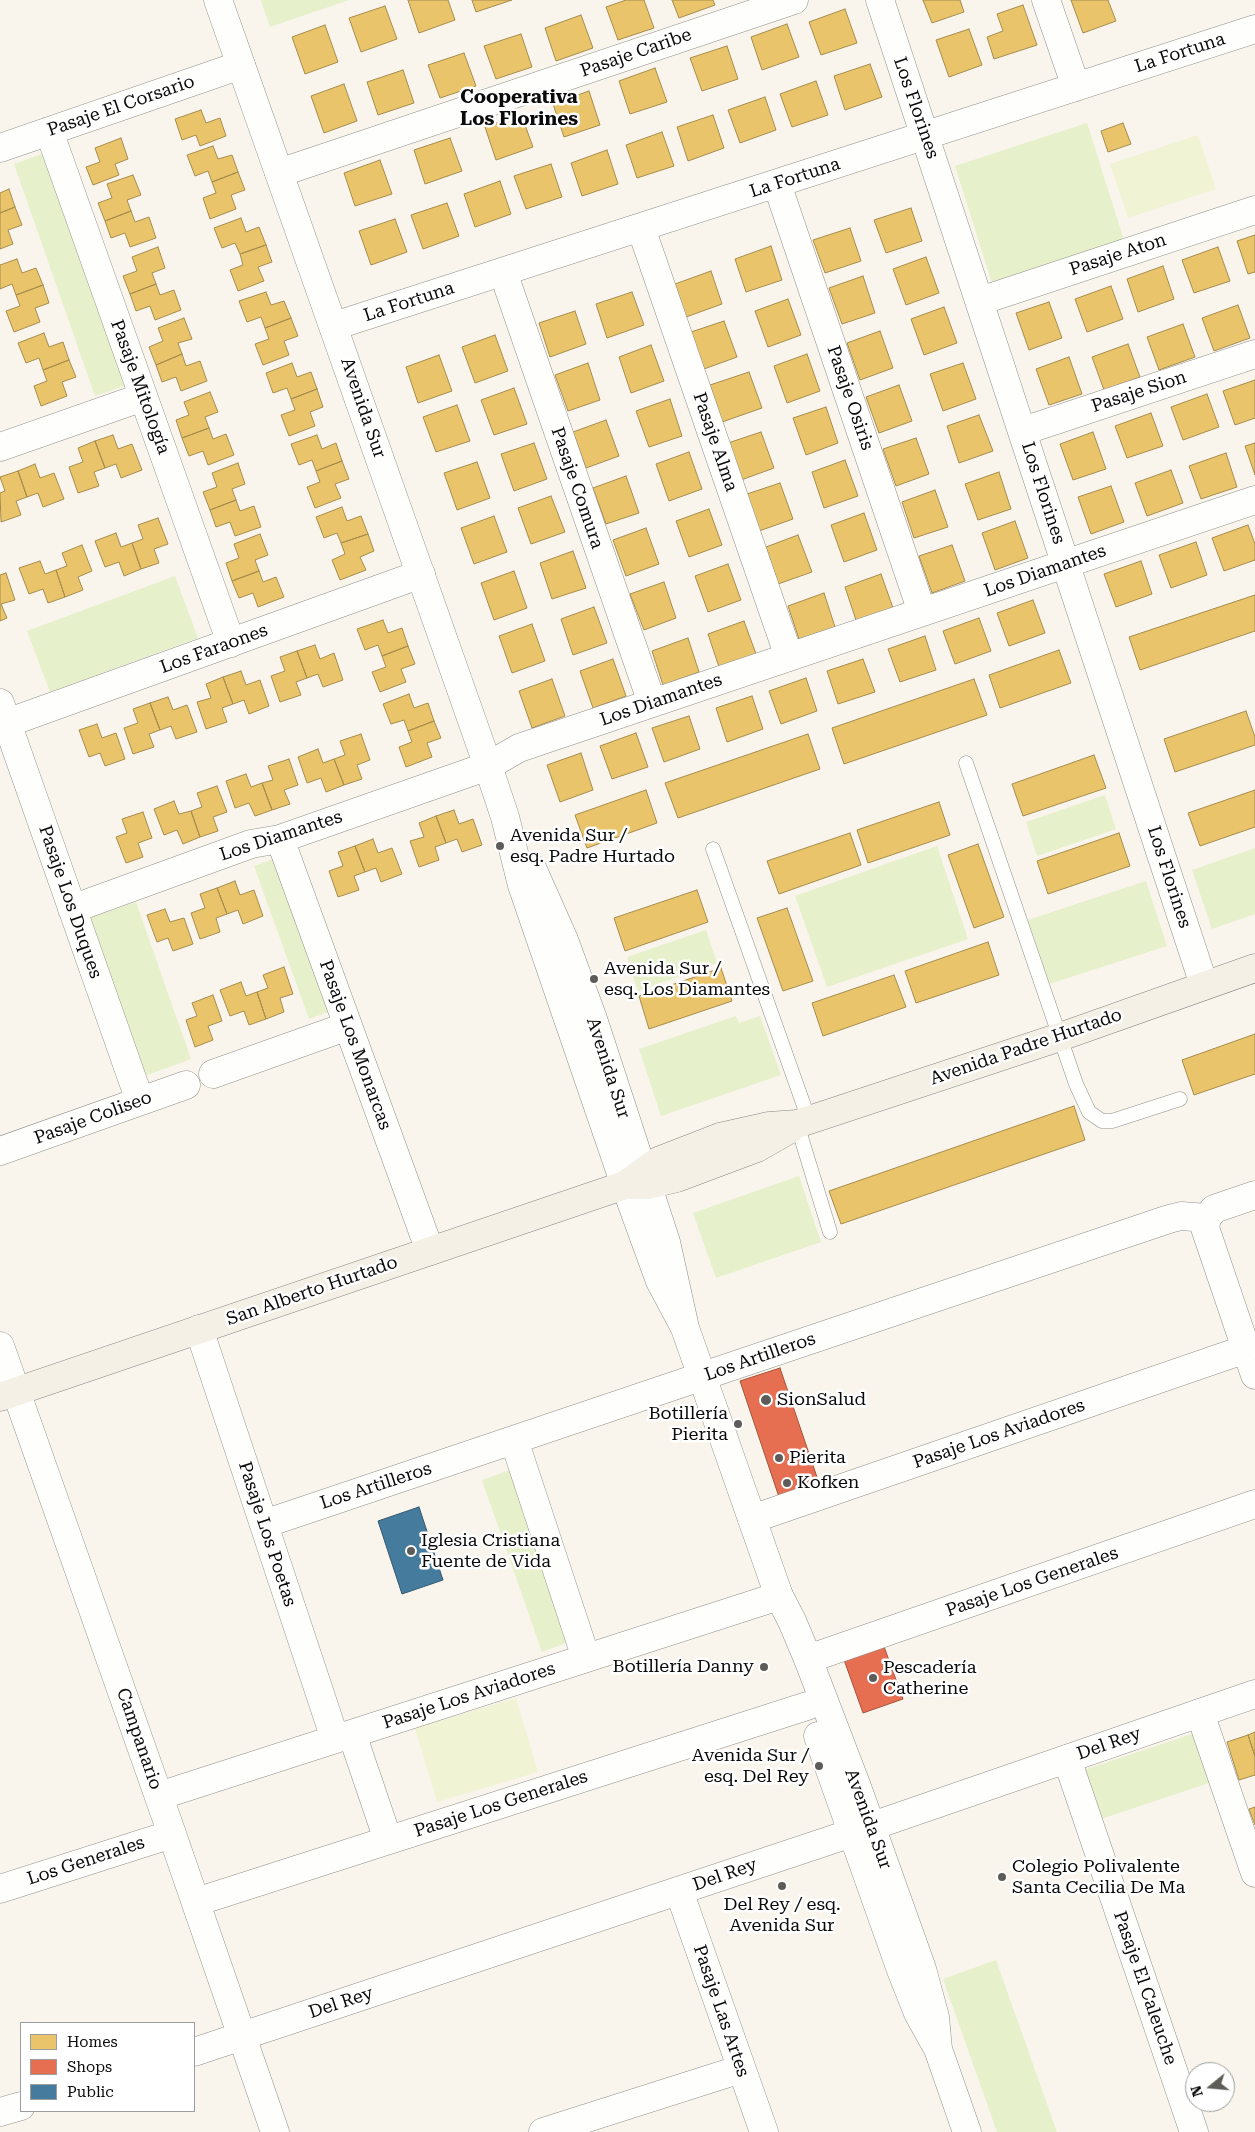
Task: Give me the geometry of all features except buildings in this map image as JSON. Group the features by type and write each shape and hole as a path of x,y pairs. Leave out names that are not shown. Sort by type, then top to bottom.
{"main road":[{"name":"Avenida Padre Hurtado","path":"638,1180 677,1178 743,1154 803,1122 1060,1037 1255,968"},
{"name":"San Alberto Hurtado","path":"8,1394 638,1180"}],"street":[{"name":"Avenida Sur","path":"218,0 488,766 505,817 522,885 638,1180 660,1280 685,1328 779,1596 808,1659 918,2012 938,2049 967,2132"},
{"name":"Pasaje Caribe","path":"279,173 794,0"},
{"name":"Los Florines","path":"880,0 1204,986"},
{"path":"1046,0 1076,87"},
{"name":"La Fortuna","path":"334,326 1255,29"},
{"name":"Pasaje El Corsario","path":"0,148 241,65"},
{"name":"Pasaje Mitología","path":"49,131 231,643"},
{"name":"Pasaje Osiris","path":"777,184 922,612"},
{"name":"Pasaje Aton","path":"980,301 1255,210"},
{"name":"Pasaje Alma","path":"640,228 789,657"},
{"name":"Pasaje Comura","path":"502,272 652,703"},
{"name":"Pasaje Sion","path":"1023,431 1255,354"},
{"path":"0,447 143,397"},
{"name":"Los Diamantes","path":"72,909 251,844 280,839 488,766 518,748 1255,500"},
{"name":"Los Faraones","path":"4,713 231,643 421,574"},
{"name":"Pasaje Los Duques","path":"4,713 140,1102"},
{"name":"Pasaje Los Monarcas","path":"280,839 430,1251"},
{"path":"214,1074 348,1026"},
{"name":"Pasaje Coliseo","path":"0,1151 186,1085"},
{"path":"1255,1195 1214,1209 1207,1218 1206,1233 1255,1375"},
{"name":"Los Artilleros","path":"264,1524 1168,1218 1181,1216 1207,1218"},
{"name":"Pasaje Los Poetas","path":"199,1329 264,1524 343,1736 388,1840"},
{"name":"Campanario","path":"0,1346 8,1394 159,1796 275,2132"},
{"name":"Pasaje Los Aviadores","path":"752,1519 1246,1349"},
{"path":"514,1440 586,1658"},
{"name":"Pasaje Los Generales","path":"808,1659 1255,1504"},
{"name":"Avenida Sur","path":"779,1596 786,1640 807,1706 862,1830"},
{"name":"Pasaje Los Aviadores","path":"159,1796 779,1596"},
{"name":"Del Rey","path":"195,2052 862,1830 1255,1694"},
{"name":"Pasaje Los Generales","path":"196,1902 807,1706"},
{"path":"1200,1712 1255,1873"},
{"name":"Pasaje El Caleuche","path":"1067,1759 1194,2132"},
{"name":"Los Generales","path":"0,1889 172,1834"},
{"name":"Pasaje Las Artes","path":"679,1891 764,2132"},
{"path":"543,2132 741,2068"},
{"path":"0,2112 20,2106"}],"lane":[{"path":"966,763 1081,1098 1089,1112 1102,1121 1112,1121 1180,1099"},
{"path":"713,849 803,1122 830,1232"}],"green space":[{"path":"261,0 349,0 270,27"},
{"path":"1087,123 1124,240 992,283 955,166"},
{"path":"1198,135 1216,189 1128,218 1110,164"},
{"path":"45,153 127,385 95,396 14,164"},
{"path":"175,576 198,638 50,692 27,631"},
{"path":"1105,795 1116,829 1037,856 1026,822"},
{"path":"937,846 968,939 827,987 795,896"},
{"path":"1255,848 1255,914 1212,929 1192,870"},
{"path":"282,856 337,1009 309,1019 254,866"},
{"path":"1146,881 1167,946 1049,984 1028,920"},
{"path":"136,902 191,1059 142,1077 86,919"},
{"path":"706,930 717,963 638,991 627,957"},
{"path":"736,1016 739,1023 760,1016 781,1075 661,1116 639,1049"},
{"path":"799,1176 821,1242 716,1278 693,1213"},
{"path":"510,1470 569,1642 542,1652 482,1480"},
{"path":"516,1698 538,1772 437,1802 415,1728"},
{"path":"1198,1732 1215,1781 1101,1819 1084,1770"},
{"path":"996,1960 1057,2132 997,2132 943,1979"}],"place":[{"name":"Avenida Sur / esq. Padre Hurtado","path":"500,846"},
{"name":"Avenida Sur / esq. Los Diamantes","path":"594,979"},
{"name":"SionSalud","path":"766,1400"},
{"name":"Botillería Pierita","path":"738,1424"},
{"name":"Pierita","path":"779,1458"},
{"name":"Kofken","path":"787,1483"},
{"name":"Iglesia Cristiana Fuente de Vida","path":"411,1551"},
{"name":"Botillería Danny","path":"764,1667"},
{"name":"Pescadería Catherine","path":"873,1678"},
{"name":"Avenida Sur / esq. Del Rey","path":"819,1766"},
{"name":"Colegio Polivalente Santa Cecilia De Ma","path":"1002,1877"},
{"name":"Del Rey / esq. Avenida Sur","path":"782,1886"}],"district":[{"name":"Cooperativa Los Florines","path":"519,108"}]}
